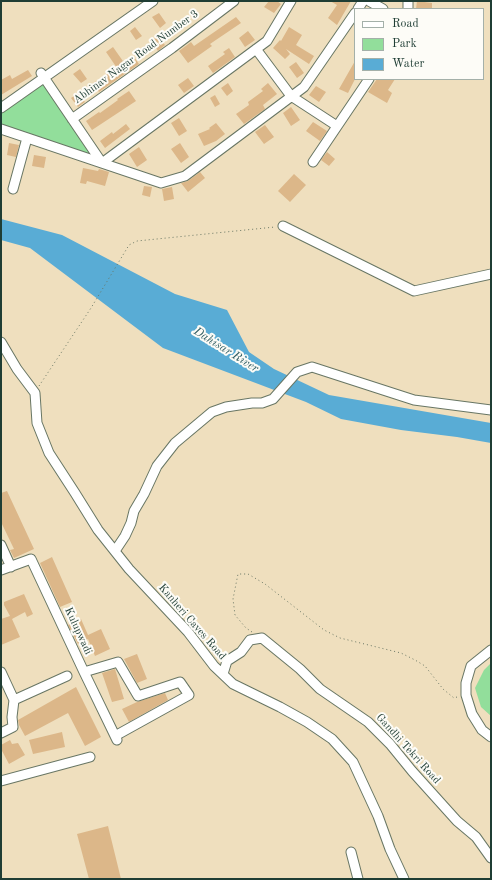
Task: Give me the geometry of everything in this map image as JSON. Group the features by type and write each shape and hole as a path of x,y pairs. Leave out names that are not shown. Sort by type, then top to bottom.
{"street":[{"path":"1,103 76,52 139,6 153,1"},
{"name":"Abhinav Nagar Road Number 3","path":"72,119 172,48 234,1"},
{"path":"102,163 267,41 291,1"},
{"path":"369,1 381,8"},
{"path":"1,129 161,183 185,176 304,87 354,14"},
{"path":"256,49 291,96 337,126"},
{"path":"43,75 102,163"},
{"path":"1,108 43,75"},
{"path":"313,162 368,80"},
{"path":"13,189 27,138"},
{"path":"283,226 414,291 491,274"},
{"path":"1,342 17,369 35,393"},
{"path":"115,551 125,536 131,523 134,511 157,466 168,454 175,443 212,412 252,403 262,403 273,399 297,372 312,367 414,400 491,410"},
{"name":"Kanheri Caves Road","path":"35,393 37,423 49,454 98,530 129,569 188,632 214,666 233,684 280,707 320,730 332,739 353,762 378,816 390,849 404,879"},
{"path":"1,545 11,566"},
{"name":"Kulupwadi","path":"1,570 31,559 84,672 116,738 189,695 180,682 138,696 118,662 84,672"},
{"path":"223,674 227,661 241,652 250,640 262,638"},
{"name":"Gandhi Tekri Road","path":"262,638 300,669 320,688 368,722 390,744 457,821 476,837 491,858"},
{"path":"491,650 471,666 466,683 466,696 472,714 482,730 491,737"},
{"path":"1,672 14,700 12,717 13,727 1,733"},
{"path":"14,700 67,676"},
{"path":"1,781 90,757"},
{"path":"351,852 358,879"}],"path":[{"path":"35,393 91,308 129,245 137,240 283,226"},
{"path":"262,638 246,628 235,615 233,599 238,574 248,574 264,584 324,630 340,638 408,656 425,666 443,689 454,698 466,696"}],"green space":[{"path":"43,83 90,154 1,124 1,113"},
{"path":"491,663 491,716 481,707 475,688 484,670"}],"water":[{"name":"Dahisar River","path":"1,219 62,235 175,294 227,310 249,352 274,369 329,395 491,423 491,443 401,430 341,419 306,402 163,348 30,248 1,240"}],"building":[{"path":"269,1 277,1 281,4 274,13 264,7"},
{"path":"330,1 351,1 337,25 328,18 337,5"},
{"path":"417,1 432,3 432,8 416,8"},
{"path":"159,13 166,23 160,28 152,17"},
{"path":"236,17 241,23 210,44 212,46 188,63 179,51 191,42 194,46"},
{"path":"135,27 142,36 136,40 130,31"},
{"path":"289,27 302,35 296,45 314,56 309,64 286,49 290,54 285,59 273,48 280,40 281,41"},
{"path":"248,31 255,40 245,47 239,38"},
{"path":"158,36 165,45 158,51 151,41"},
{"path":"113,47 125,64 134,57 139,64 99,92 93,83 117,68 106,52"},
{"path":"229,48 235,57 213,73 208,66 225,54 223,52"},
{"path":"296,62 304,73 297,78 289,67"},
{"path":"354,63 354,80 348,93 339,89"},
{"path":"80,69 87,79 81,83 73,74"},
{"path":"28,70 32,76 1,95 1,80 10,75 12,79"},
{"path":"188,78 194,86 184,93 178,85"},
{"path":"376,80 394,80 388,90 392,93 387,103 368,92"},
{"path":"228,83 233,91 227,96 221,88"},
{"path":"268,83 277,94 263,105 265,109 244,124 236,114 249,105 248,102 263,91 261,89"},
{"path":"316,86 326,92 319,102 309,95"},
{"path":"129,91 136,101 92,130 86,121 99,112 100,113"},
{"path":"79,93 85,102 78,107 71,98"},
{"path":"215,95 220,104 215,107 210,98"},
{"path":"291,107 300,120 291,126 283,113"},
{"path":"179,118 187,131 179,136 171,123"},
{"path":"313,122 327,131 320,141 306,131"},
{"path":"216,123 225,134 216,141 204,146 198,134 210,129 209,128"},
{"path":"126,124 130,129 105,148 100,141 112,132 113,134"},
{"path":"265,125 274,137 264,144 255,132"},
{"path":"9,143 19,145 16,157 7,155"},
{"path":"180,143 189,157 181,163 171,149"},
{"path":"139,147 147,160 137,167 129,154"},
{"path":"327,152 335,159 329,166 321,160"},
{"path":"34,155 46,157 44,168 32,166"},
{"path":"83,168 98,171 99,169 109,172 105,186 87,181 86,184 80,183"},
{"path":"200,172 205,178 188,192 181,183 188,181"},
{"path":"294,174 306,185 290,202 278,191"},
{"path":"144,186 152,187 150,197 142,195"},
{"path":"172,187 174,199 164,201 162,189"},
{"path":"7,491 34,549 14,558 10,550 14,549 1,522 1,493"},
{"path":"52,557 72,602 60,607 40,563"},
{"path":"24,594 33,614 27,617 25,612 12,619 20,637 1,645 1,619 10,616 4,602"},
{"path":"81,619 88,635 101,629 110,649 95,656 88,639 78,644 68,625"},
{"path":"137,654 147,679 137,683 124,659"},
{"path":"115,669 124,699 112,702 102,673"},
{"path":"76,687 101,737 85,746 68,713 25,736 18,720"},
{"path":"165,693 168,700 129,722 122,709 137,702"},
{"path":"62,732 65,747 33,754 29,740"},
{"path":"10,740 12,744 18,743 25,755 9,764 1,749 1,745"},
{"path":"108,826 121,879 89,879 77,834"}]}
